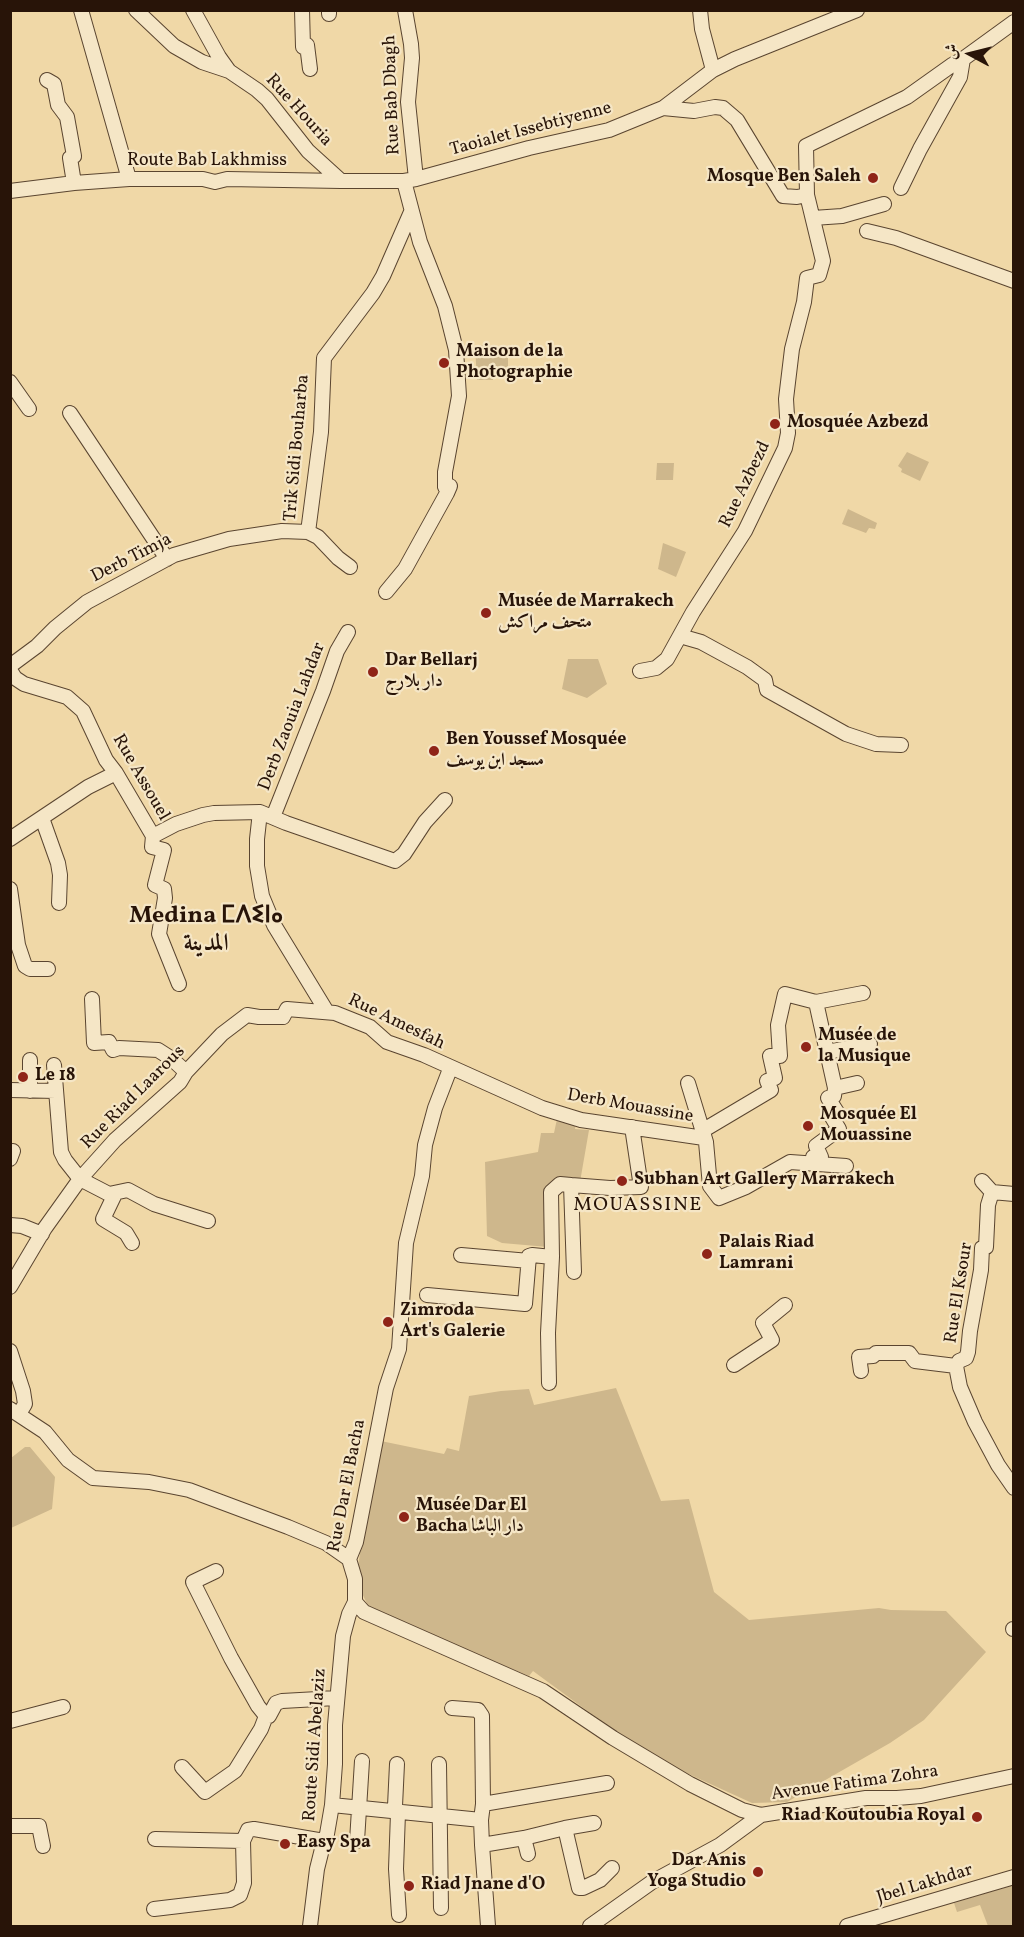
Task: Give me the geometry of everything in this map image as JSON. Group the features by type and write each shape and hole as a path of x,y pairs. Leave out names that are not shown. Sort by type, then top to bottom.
{"street":[{"path":"81,10 129,179"},
{"name":"Rue Houria","path":"136,10 174,46 202,62 242,78 267,99 308,151 341,181"},
{"path":"193,10 229,71"},
{"path":"302,10 305,46 310,69"},
{"name":"Rue Bab Dbagh","path":"386,592 405,569 450,486 446,487 445,472 459,396 456,350 445,306 411,212 408,102 412,58 405,10"},
{"path":"700,10 702,29 713,70"},
{"name":"Taoialet Issebtiyenne","path":"410,180 529,148 609,130 663,108 713,70 735,59 857,10"},
{"path":"901,188 960,77 963,59 1014,22"},
{"name":"Rue Azbezd","path":"640,671 649,670 667,659 693,612 746,531 785,448 788,433 786,399 792,349 802,312 807,278 819,275 823,261 807,195 806,146 908,97 963,59"},
{"path":"47,80 54,84 58,105 67,117 74,156 70,158 74,183"},
{"path":"663,108 694,111 715,106 723,108 737,120 783,196 807,195"},
{"name":"Route Bab Lakhmiss","path":"10,191 129,179 202,179 215,182 227,179 410,180"},
{"path":"813,218 842,216 884,204"},
{"name":"Trik Sidi Bouharba","path":"308,532 321,432 324,358 373,293 391,259 411,212"},
{"path":"867,231 896,238 935,254 1014,280"},
{"path":"10,382 29,409"},
{"path":"69,413 167,560"},
{"path":"105,491 117,483"},
{"name":"Derb Timja","path":"10,668 87,602 174,555 229,539 282,531 308,532"},
{"path":"308,532 318,537 333,554 350,567"},
{"name":"Derb Zaouia Lahdar","path":"267,815 323,692 337,651 348,632"},
{"path":"680,636 701,642 747,667 765,680 768,690 846,734 876,744 901,746"},
{"name":"Rue Assouel","path":"10,668 15,678 24,684 67,697 83,711 106,760 153,836 176,824 203,815 222,812 267,815 386,859 398,861 425,822 445,800"},
{"path":"10,838 88,787 116,773"},
{"name":"Rue Amesfah","path":"267,815 257,839 257,866 262,896 274,925 327,1012 364,1024 387,1042 450,1069"},
{"path":"42,818 58,863 59,903"},
{"path":"153,836 152,847 164,850 155,885 165,889 159,934 179,984"},
{"path":"10,889 18,945 16,958 27,968 48,969"},
{"path":"703,1135 771,1090 767,1081 775,1078 770,1056 780,1056 778,1025 785,994 816,1002 863,993"},
{"path":"92,999 94,1043 109,1042 113,1050 120,1048 158,1050 186,1072"},
{"path":"814,1164 813,1157 821,1156 816,1146 839,1130 830,1114 837,1112 828,1098 834,1096 835,1088 816,1002"},
{"name":"Rue Riad Laarous","path":"12,1283 80,1179 114,1140 180,1082 186,1072 222,1034 247,1014 259,1017 283,1017 288,1009 327,1012"},
{"path":"827,1052 870,1044"},
{"path":"30,1060 30,1091"},
{"path":"54,1065 61,1152 64,1160 80,1179 109,1194 128,1190 154,1204 208,1221"},
{"name":"Derb Mouassine","path":"450,1069 543,1108 581,1119 632,1128 703,1135"},
{"name":"Rue Dar El Bacha","path":"355,1602 355,1579 349,1559 358,1535 386,1388 399,1349 406,1243 420,1184 425,1145 435,1108 450,1069"},
{"path":"688,1083 703,1135 710,1186 719,1198 746,1187 790,1162 846,1166"},
{"path":"835,1088 857,1083"},
{"path":"10,1090 56,1091"},
{"path":"549,1383 551,1192 560,1184 610,1188 641,1187 632,1128"},
{"path":"982,1181 992,1192 1014,1194"},
{"path":"571,1185 574,1272"},
{"name":"Rue El Ksour","path":"992,1192 988,1205 986,1247 982,1248 981,1270 968,1352 966,1358 959,1361 956,1366 960,1387 975,1422 998,1466 1014,1488"},
{"path":"115,1194 104,1219 126,1233 132,1243"},
{"path":"10,1225 22,1226 42,1234"},
{"path":"461,1255 529,1261"},
{"path":"427,1295 525,1304 529,1261 532,1255 552,1257"},
{"path":"734,1365 772,1340 763,1323 785,1305"},
{"path":"10,1351 25,1404 15,1411 45,1432 68,1460 93,1478 177,1486 207,1495 326,1544 349,1559"},
{"path":"861,1371 859,1357 873,1356 876,1353 909,1353 915,1361 956,1366"},
{"path":"216,1571 193,1582 231,1658 266,1716"},
{"path":"355,1602 364,1612 543,1691 613,1738 690,1784 742,1810 761,1815"},
{"name":"Route Sidi Abelaziz","path":"310,1926 317,1869 332,1805 336,1698 343,1636 355,1602"},
{"path":"182,1767 205,1792 235,1770 276,1703 336,1698"},
{"path":"10,1721 63,1707"},
{"path":"452,1708 475,1709 482,1716 483,1804 481,1820 488,1926"},
{"path":"357,1841 362,1761"},
{"path":"397,1764 395,1806 398,1813 396,1869 399,1915"},
{"path":"439,1764 441,1908"},
{"name":"Avenue Fatima Zohra","path":"590,1926 652,1882 720,1845 761,1815 866,1798 921,1796 1014,1776"},
{"path":"483,1804 607,1783"},
{"path":"332,1805 481,1820"},
{"path":"482,1845 594,1823"},
{"path":"10,1826 39,1826 43,1846"},
{"path":"566,1828 579,1888 600,1880 612,1868"},
{"path":"154,1910 230,1900 240,1895 244,1883 243,1841 247,1831 254,1829 324,1841"},
{"path":"524,1838 528,1854"},
{"path":"155,1839 243,1841"},
{"name":"Jbel Lakhdar","path":"847,1926 1014,1877"}],"shaded area":[{"path":"489,345 490,347 508,347 508,373 493,373 493,380 477,380 475,346"},
{"path":"907,452 929,462 920,481 901,472 902,469 898,466"},
{"path":"657,463 674,463 673,480 656,480"},
{"path":"848,509 877,523 875,529 869,528 866,533 842,524"},
{"path":"663,543 686,552 676,577 658,569"},
{"path":"568,659 598,659 607,684 587,698 562,689"},
{"path":"557,1119 576,1123 575,1129 589,1130 580,1182 558,1183 548,1247 502,1243 487,1236 485,1162 538,1152 541,1133 554,1133"},
{"path":"616,1388 661,1501 689,1499 714,1592 749,1620 879,1608 946,1611 986,1652 924,1720 890,1743 787,1802 752,1803 671,1766 616,1732 533,1671 529,1676 370,1610 361,1591 358,1567 376,1440 444,1454 447,1448 459,1451 469,1396 529,1389 534,1405"},
{"path":"25,1447 30,1447 55,1477 52,1509 11,1528 11,1458"},
{"path":"1013,1885 1013,1926 988,1926 980,1905 957,1912 954,1903"}],"place":[{"name":"Mosque Ben Saleh","path":"873,178"},
{"name":"Maison de la Photographie","path":"444,363"},
{"name":"Mosquée Azbezd","path":"775,424"},
{"name":"Musée de Marrakech متحف مراكش","path":"486,613"},
{"name":"Dar Bellarj دار بلارج","path":"373,672"},
{"name":"Ben Youssef Mosquée مسجد ابن يوسف","path":"434,751"},
{"name":"Musée de la Musique","path":"806,1047"},
{"name":"Le 18","path":"23,1077"},
{"name":"Mosquée El Mouassine","path":"808,1126"},
{"name":"Subhan Art Gallery Marrakech","path":"622,1181"},
{"name":"Palais Riad Lamrani","path":"707,1254"},
{"name":"Zimroda Art's Galerie","path":"388,1322"},
{"name":"Musée Dar El Bacha دار الباشا","path":"404,1517"},
{"name":"Riad Koutoubia Royal","path":"977,1817"},
{"name":"Easy Spa","path":"285,1844"},
{"name":"Dar Anis Yoga Studio","path":"758,1872"},
{"name":"Riad Jnane d'O","path":"409,1886"}],"district":[{"name":"Medina ⵎⴷⵉⵏⴰ المدينة","path":"206,932"},
{"name":"MOUASSINE","path":"638,1206"}]}
